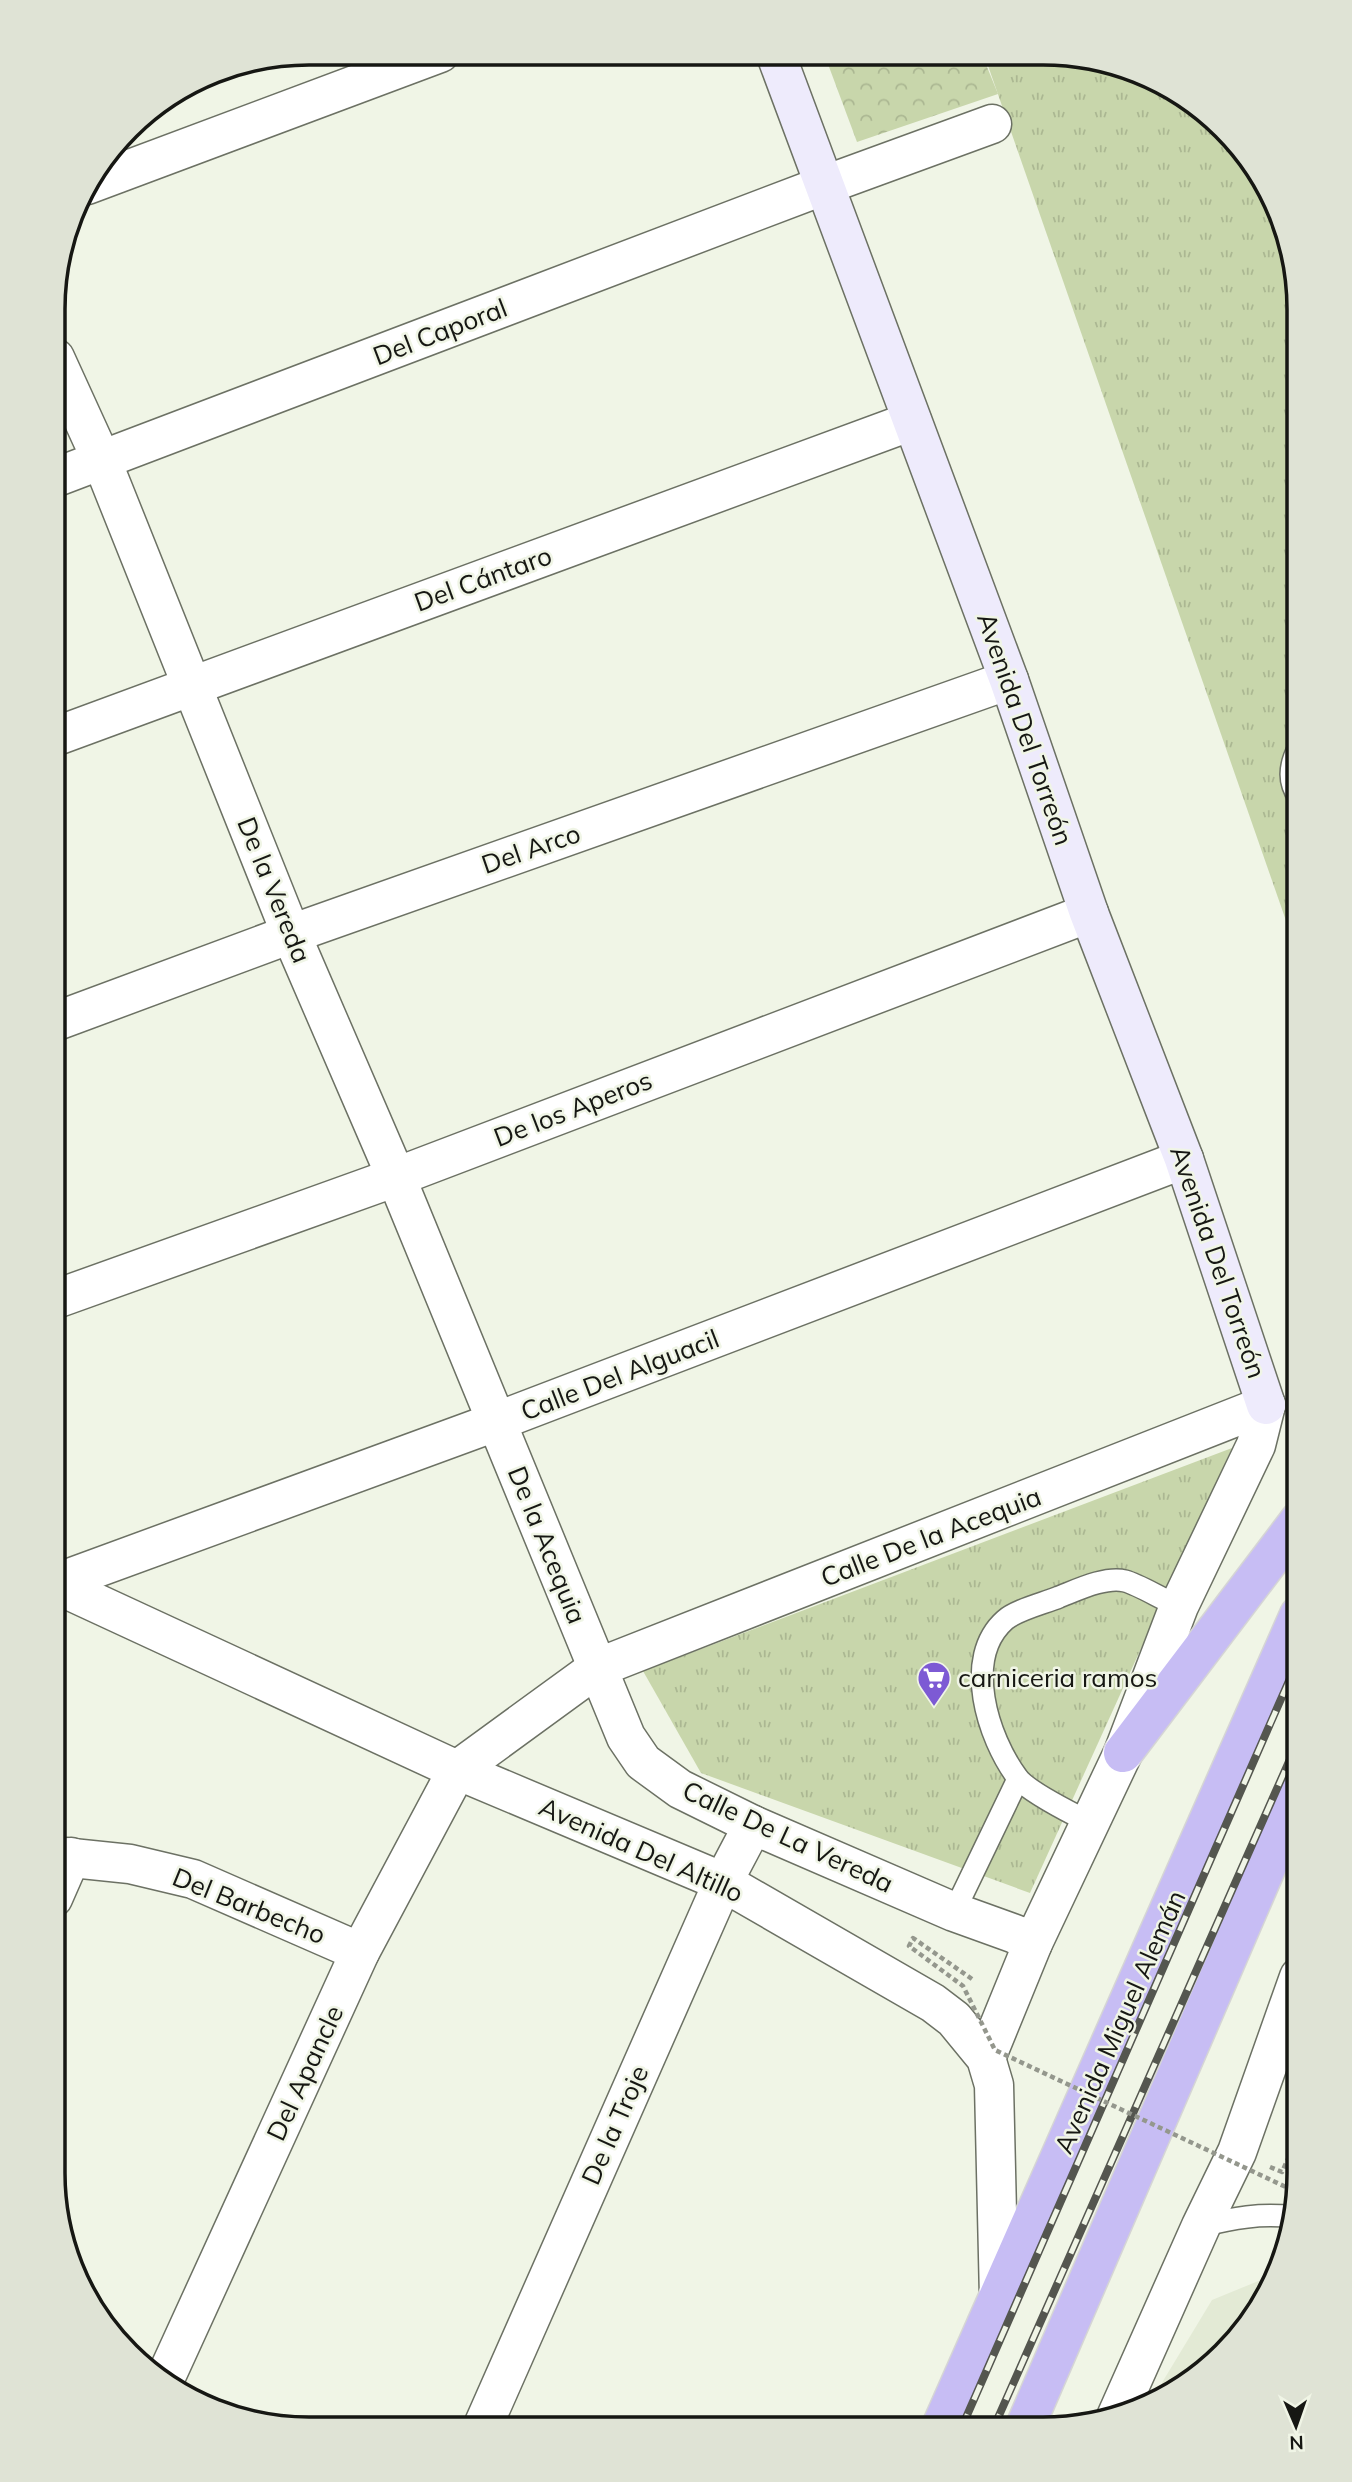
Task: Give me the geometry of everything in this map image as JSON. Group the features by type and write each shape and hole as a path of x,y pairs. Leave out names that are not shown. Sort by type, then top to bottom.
{"highway":[{"path":"1123,1754 1287,1537"},
{"name":"Avenida Miguel Alemán","path":"945,2417 1287,1642"},
{"path":"1030,2417 1287,1820"}],"street":[{"path":"103,179 408,65"},
{"name":"Avenida Del Torreón","path":"780,65 1010,680 1089,912 1184,1159 1266,1405"},
{"name":"Del Caporal","path":"65,474 825,184 992,124"},
{"name":"De la Vereda","path":"65,380 102,461 291,934 498,1421"},
{"name":"Del Cántaro","path":"65,733 912,421"},
{"name":"Del Arco","path":"65,1018 291,934 1010,680"},
{"name":"De los Aperos","path":"65,1296 396,1177 1089,912"},
{"name":"Calle Del Alguacil","path":"65,1579 498,1421 1184,1159"},
{"path":"986,2058 1033,1943 1123,1754 1179,1606 1256,1445 1266,1405"},
{"name":"Calle De la Acequia","path":"457,1770 597,1668 1266,1405"},
{"name":"De la Acequia","path":"498,1421 597,1668"},
{"name":"Avenida Del Altillo","path":"65,1588 457,1770 723,1882 933,2003 954,2019 986,2058 994,2085 999,2298"},
{"name":"Calle De La Vereda","path":"597,1668 626,1737 643,1762 680,1789 753,1825 954,1912 1033,1943"},
{"name":"Del Apancle","path":"168,2372 360,1952 457,1770"},
{"name":"De la Troje","path":"487,2417 723,1882 753,1825"},
{"name":"Del Barbecho","path":"65,1856 130,1864 193,1879 360,1952"},
{"path":"1122,2404 1237,2152 1287,2011"}],"lane":[{"path":"1089,1822 1018,1779 990,1729 984,1697 983,1662 992,1635 1006,1618 1094,1584 1124,1581 1179,1606"},
{"path":"954,1912 1018,1779"},
{"path":"1201,2226 1230,2218 1266,2214 1284,2216"}],"path":[{"path":"972,1979 913,1938 909,1946 963,1986 995,2050 1287,2188"},
{"path":"1282,2172 1287,2161"}],"shaded area":[{"path":"1263,2279 1237,2322 1216,2346 1192,2367 1161,2386 1163,2381 1212,2300"}],"green space":[{"path":"828,65 986,65 998,94 857,142"},
{"path":"988,65 1043,65 1090,69 1151,90 1179,106 1204,125 1227,148 1246,173 1262,201 1274,231 1285,277 1287,309 1287,924"},
{"path":"1232,1448 1030,1893 701,1773 643,1671"}],"railway":[{"path":"966,2417 1287,1685"},
{"path":"998,2417 1287,1766"}],"place":[{"name":"carniceria ramos","path":"934,1708"}]}
